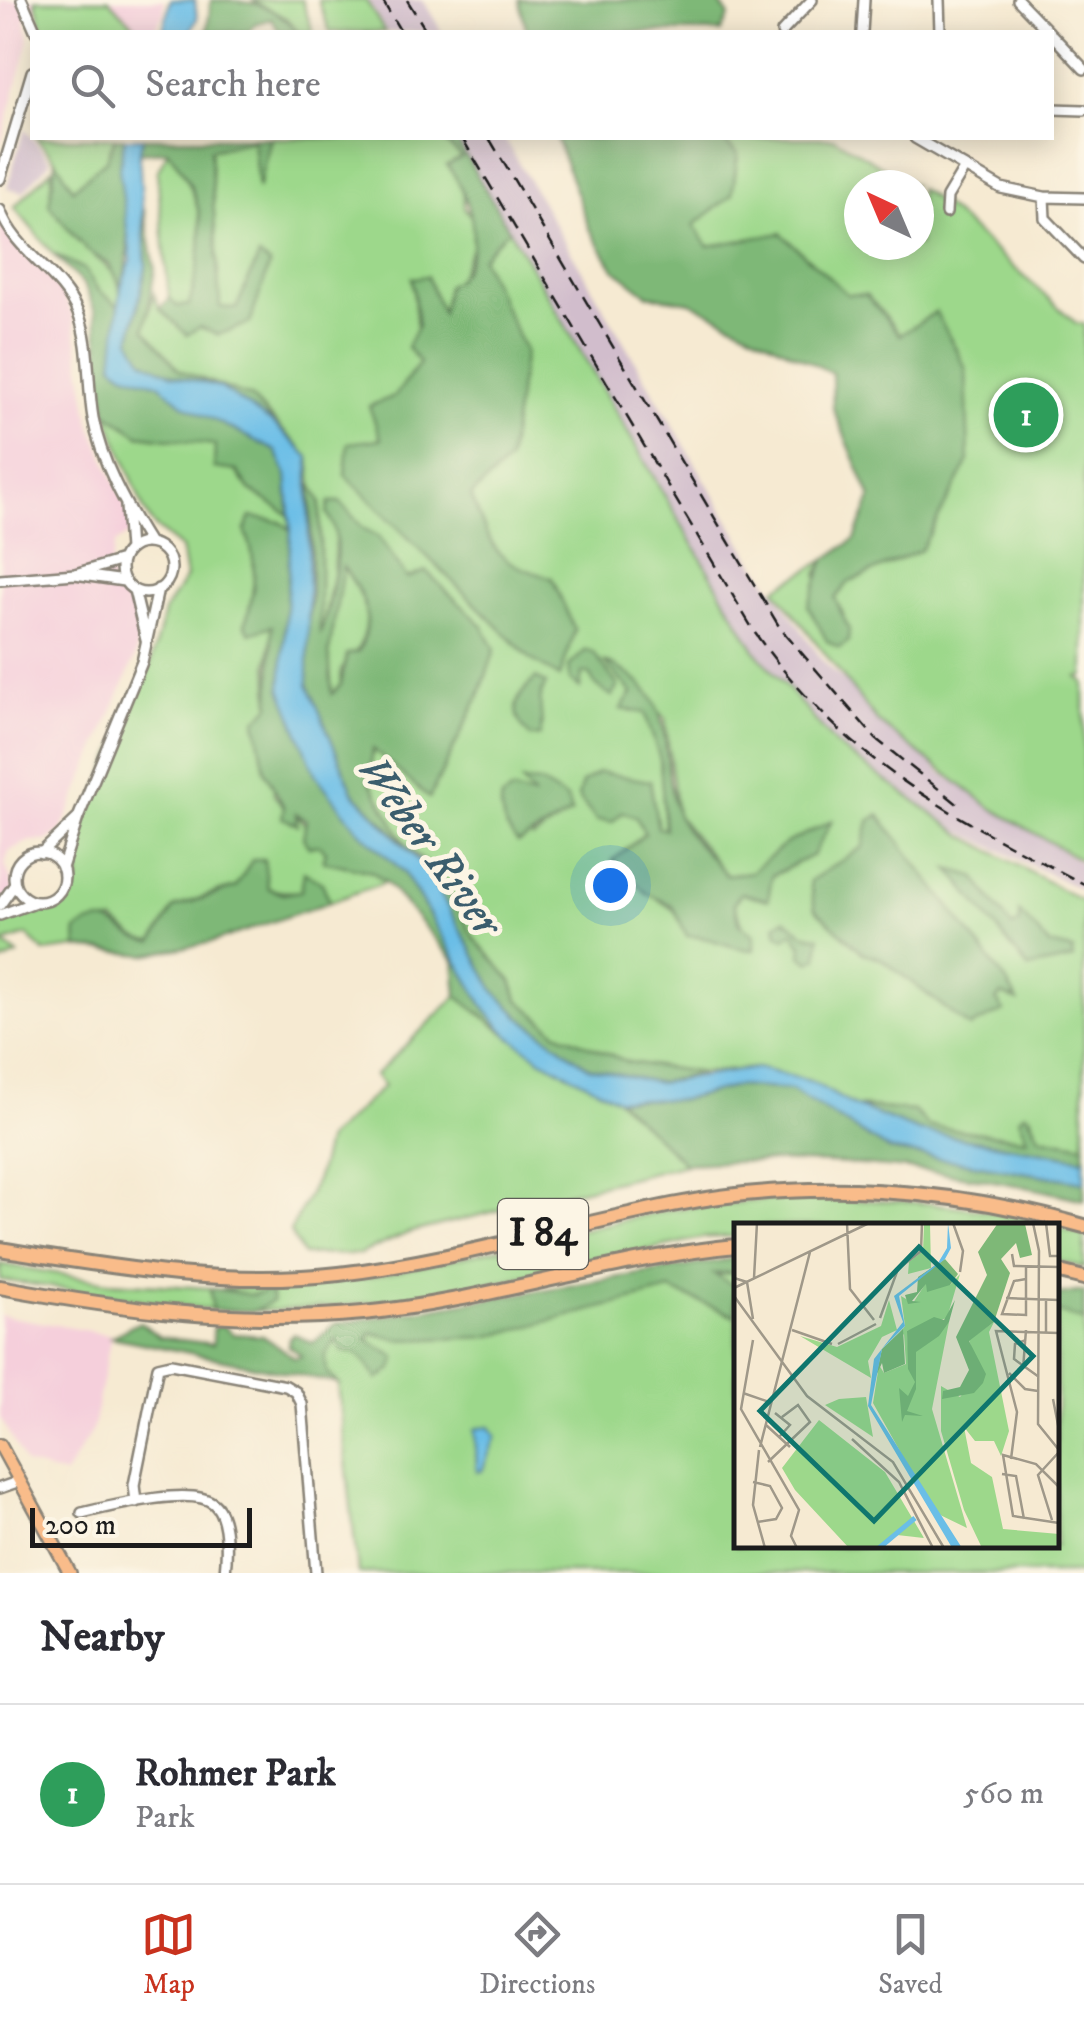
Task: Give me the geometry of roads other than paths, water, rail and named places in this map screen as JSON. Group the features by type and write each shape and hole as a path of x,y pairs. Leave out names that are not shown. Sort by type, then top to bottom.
{"highway":[{"name":"I 84","path":"0,1249 160,1275 335,1274 405,1264 675,1204 790,1192 902,1192 1020,1207 1084,1226"},
{"name":"I 84","path":"0,1287 129,1310 296,1317 431,1303 622,1262 734,1246"},
{"path":"1059,1271 1084,1278"}],"main road":[{"path":"0,1445 70,1573"}],"street":[{"path":"22,0 35,30"},
{"path":"784,30 812,0"},
{"path":"862,30 864,0"},
{"path":"938,0 940,30"},
{"path":"1018,0 1046,30"},
{"path":"1054,38 1084,68"},
{"path":"0,179 30,79"},
{"path":"1054,109 1084,110"},
{"path":"918,140 1012,193 1084,198"},
{"path":"946,213 947,198 965,167"},
{"path":"1044,197 1045,218 1084,260"},
{"path":"0,210 14,237 67,293 80,317 94,424 126,506 149,544"},
{"path":"126,506 129,550"},
{"path":"0,580 75,574 122,560 129,550 149,544 161,548 170,566 158,589 142,662 78,818 62,868 61,890 50,900 0,915"},
{"path":"122,560 124,581"},
{"path":"75,574 124,581 134,590 146,640"},
{"path":"134,590 158,589"},
{"path":"0,905 15,884 22,860 41,853 78,818"},
{"path":"41,853 54,857 62,868"},
{"path":"15,884 22,896 35,902"},
{"path":"136,1502 134,1485 158,1366 172,1364 286,1386 296,1392 302,1404 316,1573"},
{"path":"0,1488 20,1481"},
{"path":"82,1513 136,1502 201,1498 214,1504 222,1516 224,1573"}],"water":[{"path":"170,0 195,0 197,19 191,30 163,30"},
{"path":"125,140 142,140 139,153 146,267 131,339 143,360 173,375 220,387 276,426 309,457 308,684 353,792 427,870 495,992 520,1017 588,1067 659,1083 756,1068 810,1081 854,1106 919,1131 1084,1159 1084,1182 889,1150 791,1090 738,1086 681,1100 617,1099 542,1060 509,1036 486,1010 404,872 357,829 315,774 281,688 291,531 287,475 276,451 184,405 159,384 123,373 113,364 121,286 131,260 119,168"},
{"path":"489,1426 496,1436 482,1471 477,1471 475,1429"}],"railway":[{"path":"382,0 400,30"},
{"path":"407,0 426,30"},
{"path":"463,140 755,633 790,678 864,751 903,781 987,833 1084,884"},
{"path":"490,140 780,628 876,739 960,806"}],"place":[{"name":"Rohmer Park","path":"1026,415"}],"water label":[{"name":"Weber River","path":"429,846"}]}
